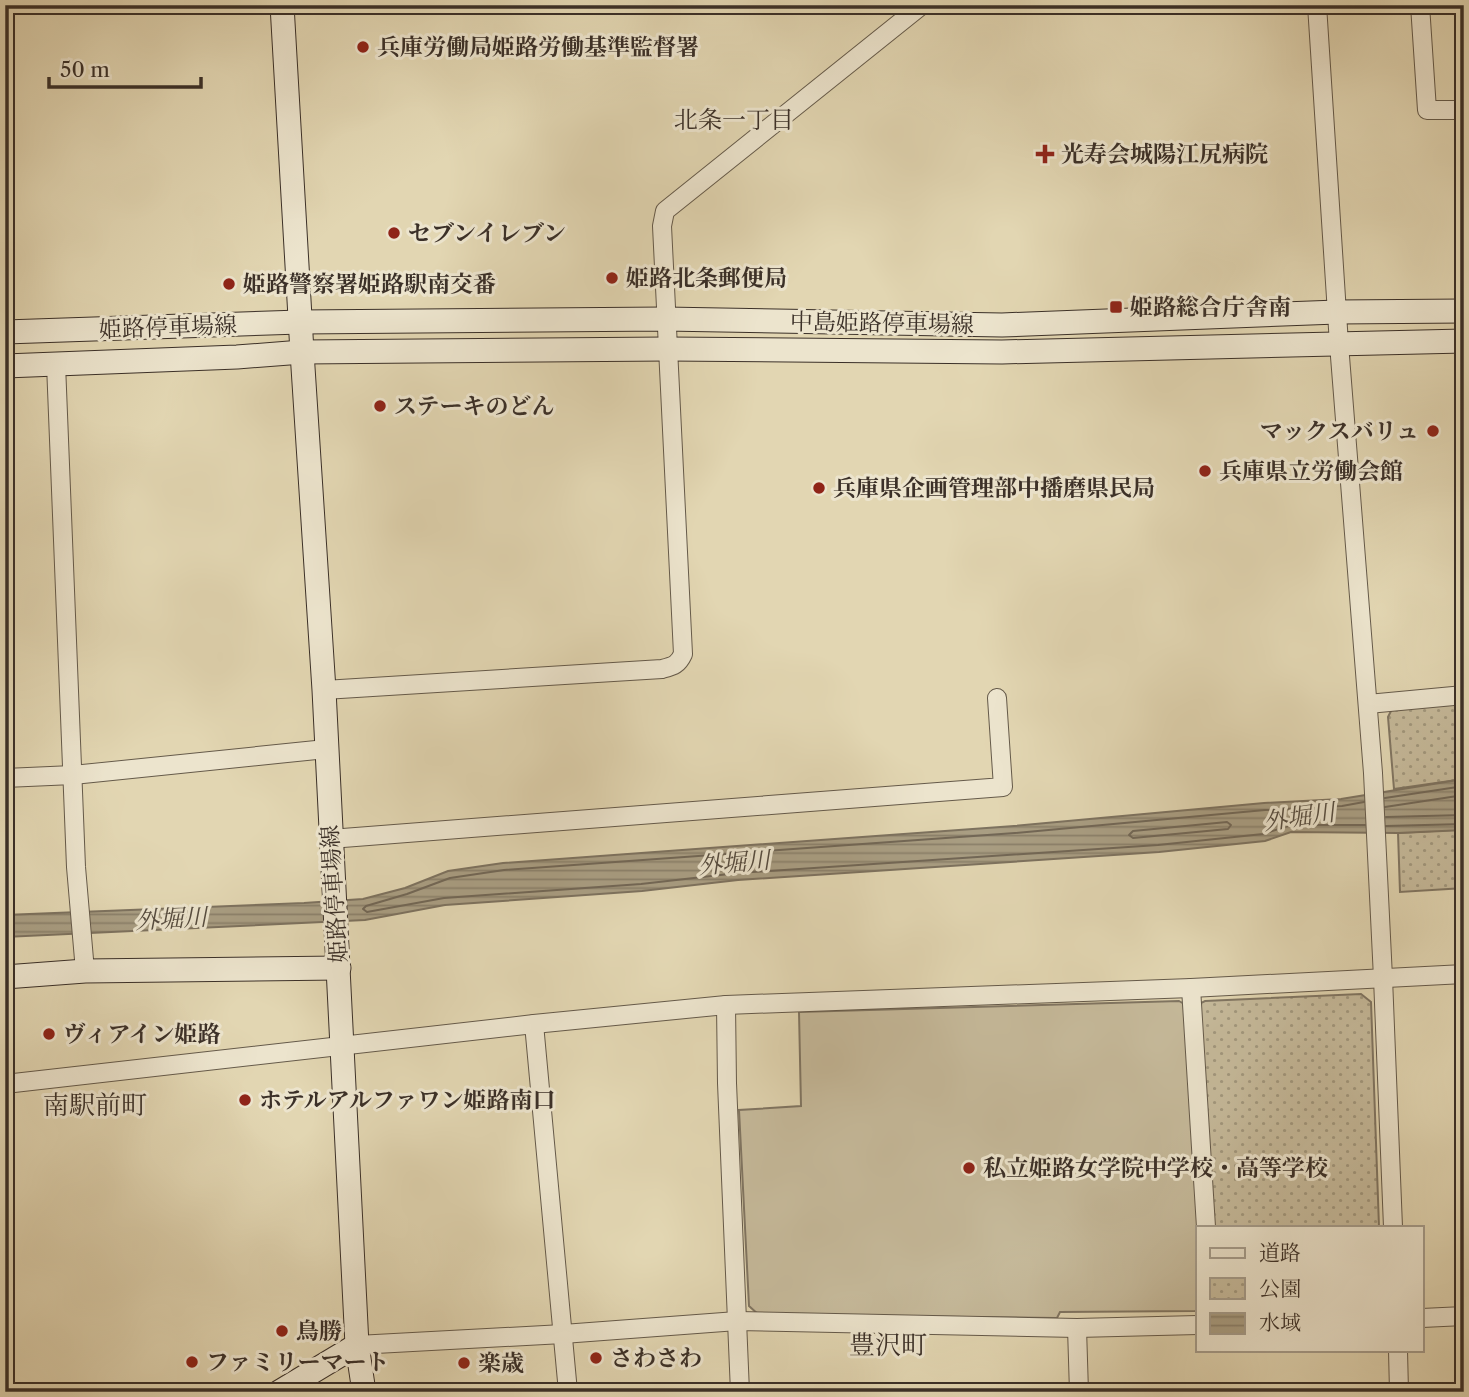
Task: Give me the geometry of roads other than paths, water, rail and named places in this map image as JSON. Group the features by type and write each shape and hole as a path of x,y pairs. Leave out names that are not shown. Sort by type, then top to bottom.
{"main road":[{"path":"282,5 300,323"},
{"name":"中島姫路停車場線","path":"300,323 666,319 1002,325 1337,312 1464,311"},
{"name":"姫路停車場線","path":"5,332 300,323 324,690 357,1345 364,1392"},
{"name":"中島姫路停車場線","path":"302,352 667,349 1002,352 1464,341"},
{"name":"姫路停車場線","path":"5,366 302,352"},
{"path":"5,977 85,971 339,968"},
{"path":"279,1392 357,1345"}],"street":[{"path":"324,690 662,669 674,666 680,661 682,654 662,226 665,211 922,5"},
{"path":"1317,5 1339,344 1373,773 1393,1226"},
{"path":"1420,5 1427,110 1464,110"},
{"path":"56,364 76,867 85,971"},
{"path":"1368,704 1464,695"},
{"path":"330,839 1003,787 997,698"},
{"path":"5,778 73,775 326,749"},
{"path":"5,1084 726,1005 1191,988 1464,974"},
{"path":"1191,988 1206,1226"},
{"path":"726,1005 740,1392"},
{"path":"534,1024 568,1392"},
{"path":"1424,1318 1464,1316"},
{"path":"357,1345 737,1321 1077,1328 1196,1325"},
{"path":"1077,1328 1079,1392"},
{"path":"1398,1352 1399,1392"}],"water":[{"name":"外堀川","path":"1464,779 1464,830 1398,833 1291,832 1265,841 1159,852 738,880 642,891 445,905 365,920 5,937 5,915 363,899 405,888 448,871 503,863 1341,799"}],"place":[{"name":"兵庫労働局姫路労働基準監督署","path":"363,47"},
{"name":"光寿会城陽江尻病院","path":"1045,154"},
{"name":"セブンイレブン","path":"394,233"},
{"name":"姫路北条郵便局","path":"612,278"},
{"name":"姫路警察署姫路駅南交番","path":"229,284"},
{"name":"姫路総合庁舎南","path":"1116,307"},
{"name":"ステーキのどん","path":"380,406"},
{"name":"マックスバリュ","path":"1433,431"},
{"name":"兵庫県立労働会館","path":"1205,471"},
{"name":"兵庫県企画管理部中播磨県民局","path":"819,488"},
{"name":"ヴィアイン姫路","path":"49,1034"},
{"name":"ホテルアルファワン姫路南口","path":"245,1100"},
{"name":"私立姫路女学院中学校・高等学校","path":"969,1168"},
{"name":"鳥勝","path":"282,1331"},
{"name":"さわさわ","path":"596,1358"},
{"name":"ファミリーマート","path":"192,1362"},
{"name":"楽歳","path":"464,1363"}],"district":[{"name":"北条一丁目","path":"734,120"},
{"name":"南駅前町","path":"95,1105"},
{"name":"豊沢町","path":"888,1345"}]}
